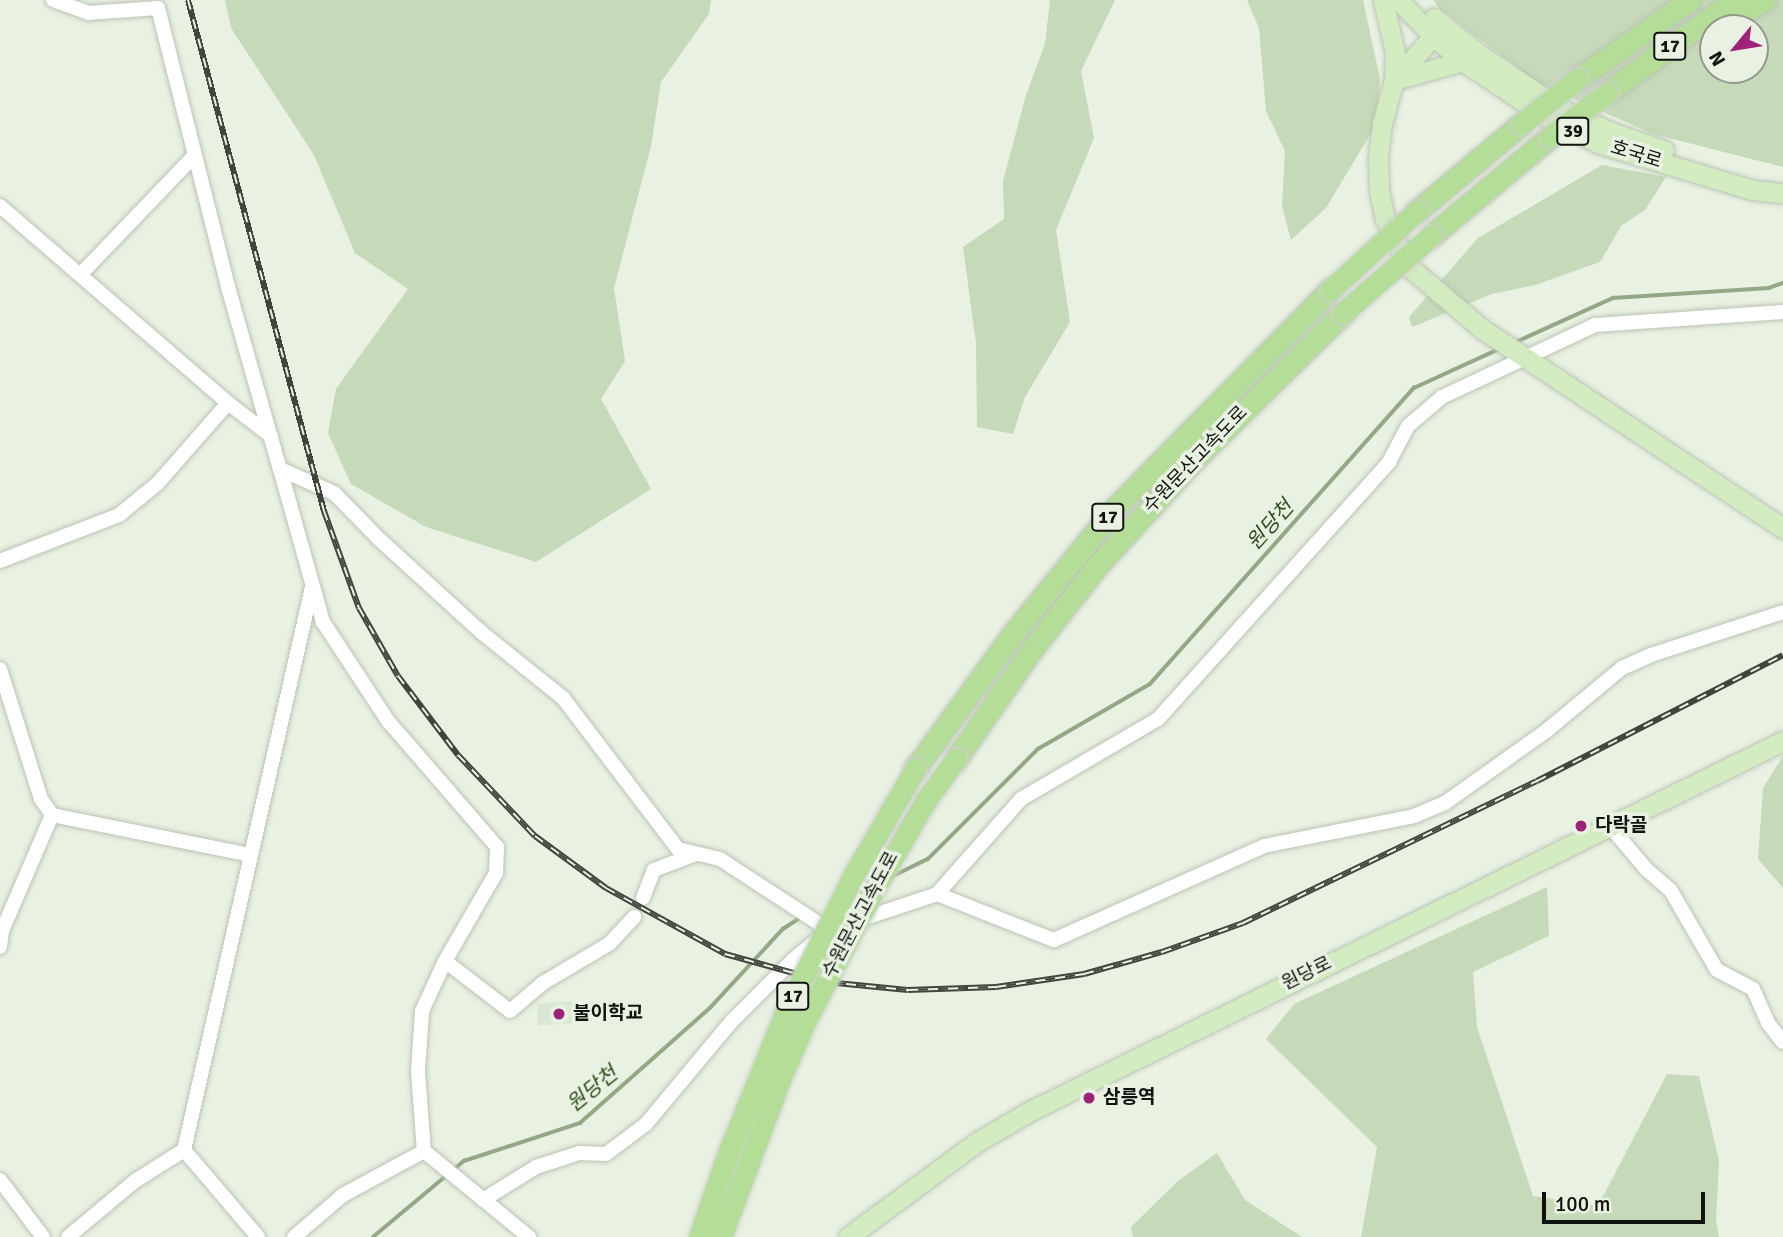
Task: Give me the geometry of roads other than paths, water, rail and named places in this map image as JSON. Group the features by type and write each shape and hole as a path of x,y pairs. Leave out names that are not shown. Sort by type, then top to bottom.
{"highway":[{"path":"1602,59 1667,0"},
{"name":"수원문산고속도로","path":"699,1237 727,1156 785,1013 853,876 915,769 1012,635 1115,508 1330,290 1417,211 1521,124 1602,59 1689,0"},
{"name":"수원문산고속도로","path":"721,1237 805,1022 871,895 926,800 1029,653 1097,566 1192,462 1343,313 1550,137 1627,77 1734,0"},
{"path":"1740,14 1765,0"},
{"path":"1627,77 1699,37"}],"main road":[{"path":"1382,0 1395,53 1394,80 1382,124 1378,159 1379,191 1385,219 1409,267 1482,329 1783,528"},
{"name":"호국로","path":"1398,0 1437,31 1558,107 1611,132 1752,177 1783,180"},
{"name":"호국로","path":"1415,0 1437,31 1464,61 1548,118 1600,144 1752,190 1783,193"},
{"path":"1394,80 1437,31"},
{"path":"1394,80 1464,61"},
{"name":"원당로","path":"848,1237 977,1142 1030,1111 1783,741"}],"street":[{"path":"53,0 88,13 158,8 228,287 323,622 387,721 497,847 496,873 445,961 422,1011 418,1072 427,1154 529,1237"},
{"path":"80,275 195,155"},
{"path":"0,206 228,403 271,436"},
{"path":"477,1195 536,1167 579,1153 606,1154 646,1124 731,1022 826,927 937,894 1021,799 1158,719 1389,462 1408,426 1442,397 1524,356 1595,326 1783,312"},
{"path":"0,561 119,515 158,483 228,403"},
{"path":"280,469 334,493 380,540 481,632 563,698 678,849 720,859 826,927"},
{"path":"68,1237 135,1181 184,1150 313,586"},
{"path":"937,894 1054,940 1264,846 1414,816 1445,803 1546,731 1622,668 1650,655 1783,612"},
{"path":"0,669 41,799 52,816 251,855"},
{"path":"0,947 2,931 52,816"},
{"path":"1609,825 1646,869 1671,891 1717,970 1753,989 1768,1023 1783,1042"},
{"path":"643,898 654,870 696,854"},
{"path":"445,961 510,1011 543,983 608,944 634,917"},
{"path":"184,1150 258,1237"},
{"path":"294,1237 343,1195 427,1154"},
{"path":"0,1180 43,1237"}],"waterway":[{"name":"원당천","path":"1516,342 1613,298 1769,288 1783,283"},
{"name":"원당천","path":"893,876 928,859 1038,749 1150,684 1414,388 1499,349"},
{"name":"원당천","path":"452,1171 464,1161 580,1123 710,1008 783,929 800,918"},
{"name":"원당천","path":"373,1237 446,1176"}],"railway":[{"path":"188,0 324,511 359,608 398,676 458,755 535,836 606,888 725,954 826,982 908,990 996,987 1084,974 1162,952 1243,923 1537,781 1783,655"}],"place":[{"name":"다락골","path":"1581,826"},
{"name":"불이학교","path":"559,1014"},
{"name":"삼릉역","path":"1089,1098"}]}
